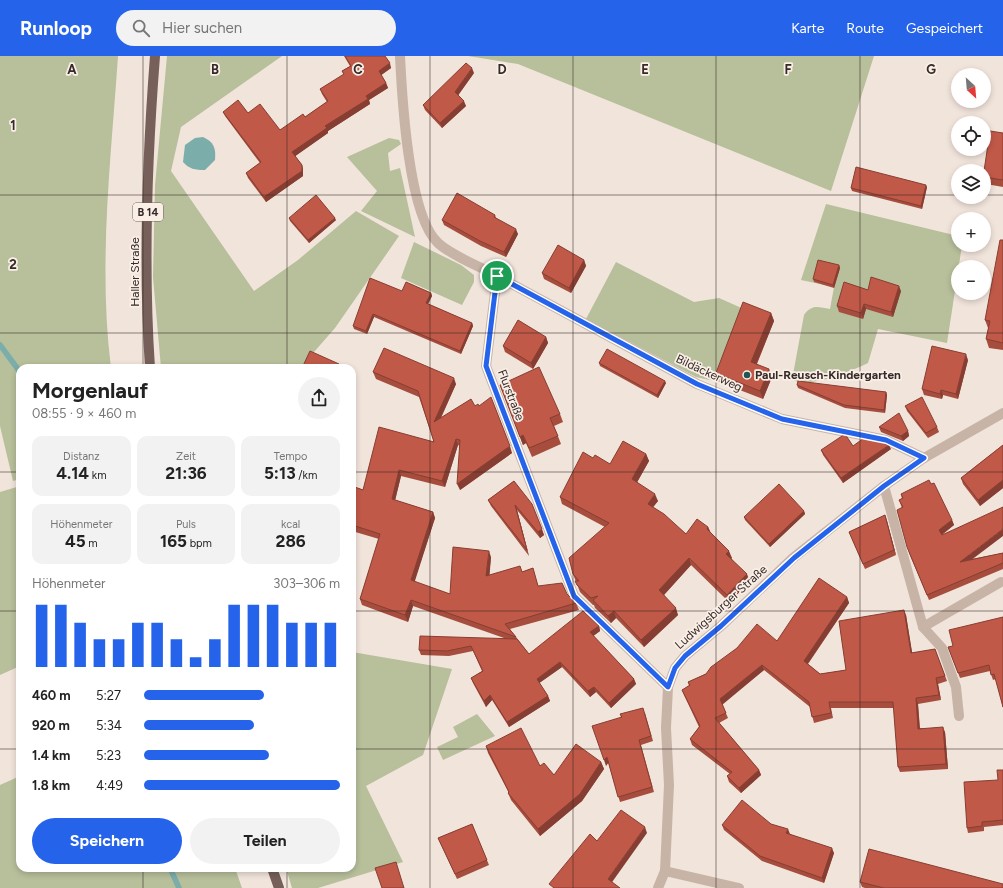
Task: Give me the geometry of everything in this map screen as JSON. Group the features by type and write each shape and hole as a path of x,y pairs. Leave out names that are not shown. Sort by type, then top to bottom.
{"main road":[{"name":"Haller Straße","path":"150,364 147,286 149,136 155,56"},
{"path":"273,872 279,888"}],"street":[{"path":"400,56 403,111 408,150 422,214 429,232 438,243 497,276"},
{"name":"Bildäckerweg","path":"497,276 697,384 782,419 886,440 924,458"},
{"name":"Flurstraße","path":"497,276 486,366 574,596 668,687"},
{"name":"Ludwigsburger Straße","path":"658,888 665,871 669,785 666,728 668,687 675,668 685,656 721,626 794,558 884,486 924,458 1003,413"},
{"path":"884,486 923,627 942,648 956,687 959,716"},
{"path":"923,627 1000,582"},
{"path":"665,871 739,888"}],"green space":[{"path":"0,56 118,56 109,173 106,251 107,329 111,364 16,364 16,480 13,481 0,426"},
{"path":"167,56 282,56 181,127 171,171 254,291 298,260 356,211 399,236 335,328 304,364 161,364 153,277 155,185"},
{"path":"468,56 874,56 831,191 518,64"},
{"path":"389,138 399,140 401,144 388,153 390,171 400,168 415,237 361,211 377,191 347,157"},
{"path":"826,204 951,234 951,252 961,252 960,260 951,260 951,300 954,300 947,343 878,329 868,363 851,371 820,381 800,382 792,380 804,315 810,309 816,307 830,309 834,287 801,280"},
{"path":"414,242 461,265 474,275 474,282 462,305 401,278"},
{"path":"616,262 694,302 719,298 746,310 719,382 696,377 586,319"},
{"path":"16,487 16,668 0,675 0,492"},
{"path":"356,653 452,669 423,755 366,786 403,862 318,888 292,888 287,872 356,872"},
{"path":"477,714 495,736 443,760 437,747 458,737 453,727"},
{"path":"16,778 16,872 236,872 242,888 0,888 0,785"}],"water":[{"path":"203,137 210,141 214,146 215,160 205,170 192,169 183,162 185,145 195,138"}],"building":[{"path":"345,56 385,56 390,63 379,71 386,83 366,96 368,99 325,126 327,128 292,152 302,165 302,171 264,197 246,173 261,162 223,112 238,100 248,113 260,104 280,130 303,114 305,117 328,101 320,89 344,74 342,71 351,66"},
{"path":"466,63 472,68 455,92 464,101 440,123 423,105"},
{"path":"991,131 1003,133 1003,180 991,178 991,164 985,164 986,156 991,156"},
{"path":"856,167 926,185 921,206 851,188"},
{"path":"457,193 495,215 494,217 516,229 504,252 480,241 442,220"},
{"path":"316,195 335,218 308,240 289,218"},
{"path":"1000,240 1003,240 1003,343 986,339 990,321 985,320 989,300 991,300 991,288"},
{"path":"558,245 584,260 569,288 542,273"},
{"path":"818,260 839,265 833,285 813,279"},
{"path":"871,277 899,286 891,312 864,304 861,313 837,306 844,282 868,290"},
{"path":"370,278 402,291 406,282 431,293 426,303 472,323 460,351 373,314 366,331 353,326"},
{"path":"743,302 771,313 751,362 769,369 760,391 716,373"},
{"path":"518,320 546,337 531,363 503,346"},
{"path":"932,346 966,354 956,394 941,390 940,394 922,389"},
{"path":"384,348 454,378 434,422 471,399 475,406 478,404 479,406 491,397 510,446 457,484 460,440 456,439 442,481 399,470 392,499 433,512 411,580 450,594 453,547 489,551 486,576 520,566 522,572 533,568 538,586 562,583 567,594 576,603 505,624 516,637 411,600 405,615 360,599 380,534 356,526 356,487 363,490 379,427 434,442 418,391 373,372"},
{"path":"607,349 665,381 657,395 599,363"},
{"path":"310,351 339,364 304,364"},
{"path":"539,367 560,414 550,418 558,436 529,448 523,435 520,437 500,385"},
{"path":"798,381 886,392 884,410 844,405 797,385"},
{"path":"922,397 937,427 926,433 905,406"},
{"path":"899,413 908,431 901,436 879,427"},
{"path":"845,434 853,446 864,438 889,445 841,478 821,450"},
{"path":"623,441 646,454 632,479 655,494 648,504 664,514 686,534 697,519 708,527 707,529 729,551 726,554 747,574 727,595 689,558 659,590 676,608 641,640 614,611 608,616 593,600 598,596 591,598 577,585 575,581 579,581 573,574 569,558 609,523 560,497 583,452 593,458 595,455 610,464"},
{"path":"1003,445 1003,480 978,500 961,478"},
{"path":"929,480 931,484 934,483 952,520 939,530 942,535 1003,507 1003,529 960,562 1003,553 1003,563 927,595 907,547 897,510 903,507 899,500 903,498 901,494"},
{"path":"514,481 532,504 542,529 538,532 515,505 527,550 488,500"},
{"path":"779,484 804,511 769,544 744,517"},
{"path":"885,515 894,550 863,564 849,532"},
{"path":"819,578 847,597 804,661 820,674 846,670 839,621 904,610 911,653 935,649 945,676 936,678 939,695 916,698 918,729 943,727 946,764 898,767 893,702 829,702 831,713 812,717 809,702 762,665 720,699 726,713 715,718 759,770 739,788 727,776 732,772 690,739 700,726 682,690 690,685 688,682 706,674 711,667 737,648 757,624 777,641"},
{"path":"583,611 599,626 590,632 634,679 609,703 594,687 588,691 560,662 537,679 548,696 507,722 490,695 484,701 471,678 483,671 471,646 447,651 419,650 420,636 517,639 529,654"},
{"path":"1003,617 1003,707 994,674 991,675 989,665 958,673 948,647 953,646 949,630"},
{"path":"643,708 651,736 639,740 652,787 618,797 607,757 604,760 592,726 622,717 620,714"},
{"path":"521,728 540,766 544,763 554,775 576,744 601,762 580,794 538,829 508,793 509,792 486,746"},
{"path":"997,770 1003,770 1003,820 982,822 982,826 967,828 964,782 998,780"},
{"path":"742,800 771,824 788,829 786,833 832,848 822,878 760,856 722,825"},
{"path":"621,810 645,827 608,879 620,888 554,888 549,884 590,834 597,841"},
{"path":"472,824 487,860 455,874 438,838"},
{"path":"869,849 1003,884 1003,888 884,888 860,882"},
{"path":"396,862 404,888 382,888 375,868"}],"waterway":[{"path":"0,345 16,367"},
{"path":"172,872 179,888"}],"place":[{"name":"Paul-Reusch-Kindergarten","path":"747,375"}],"route":[{"path":"497,276 697,384 782,419 886,440 924,458 884,486 794,558 721,626 685,656 675,668 668,687 574,596 486,366 497,276"}]}
